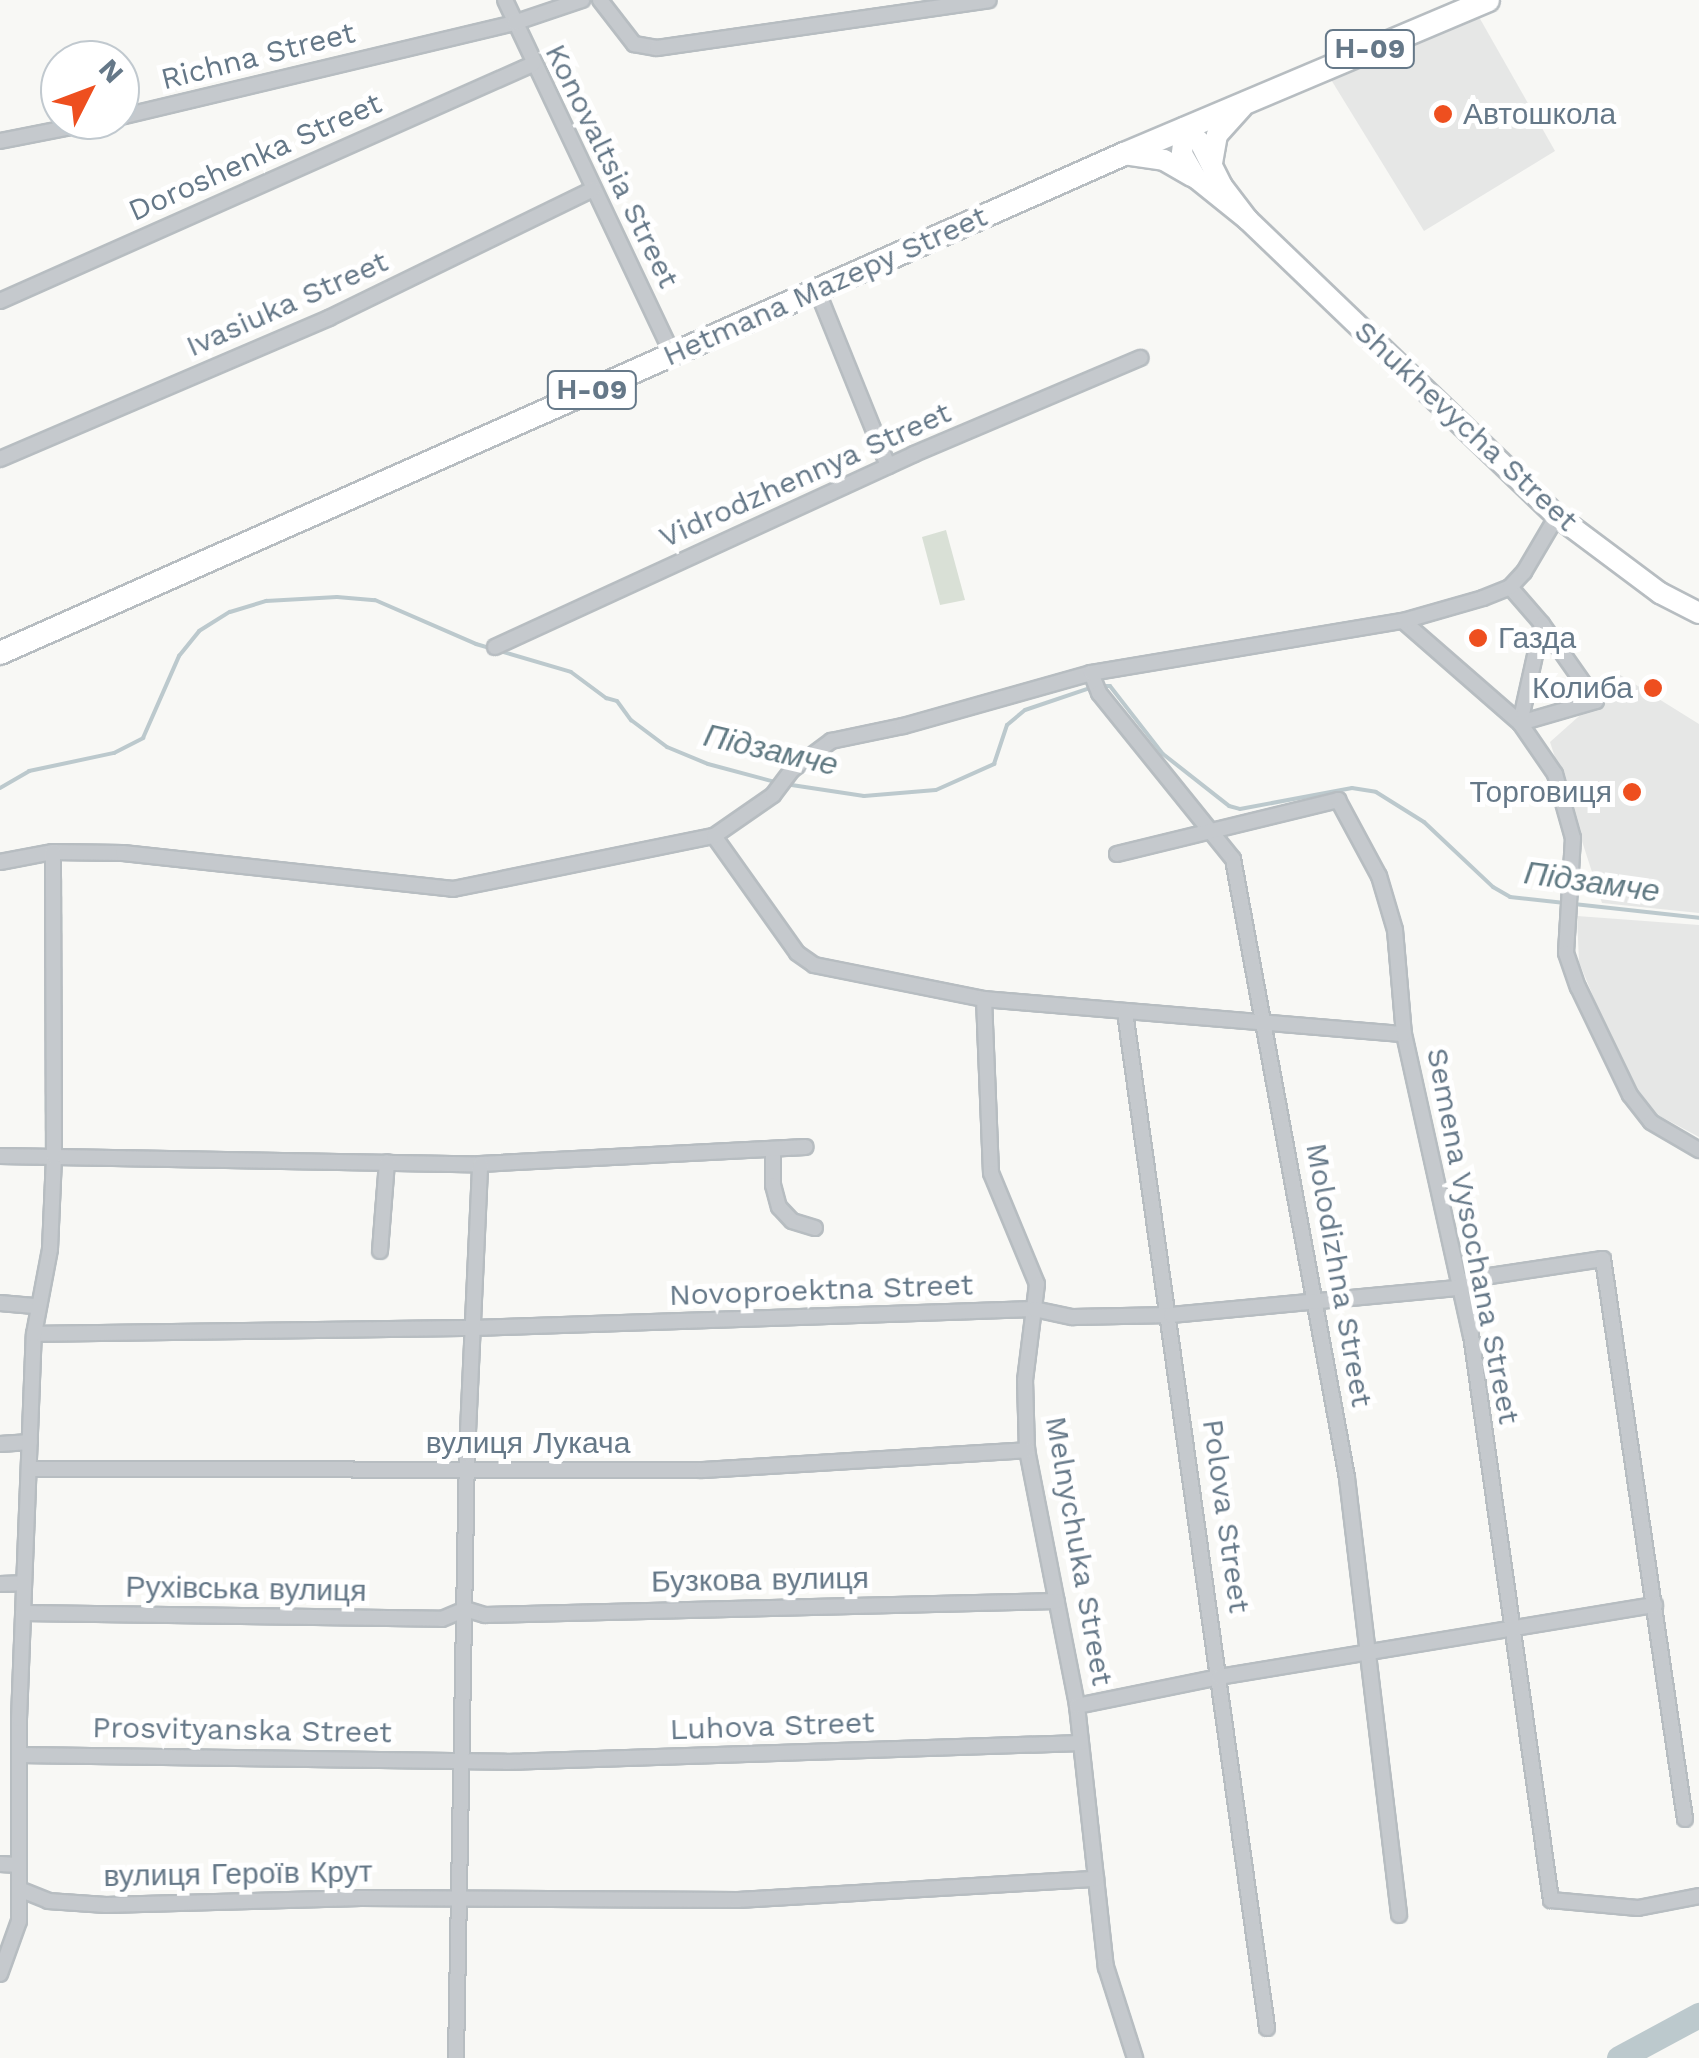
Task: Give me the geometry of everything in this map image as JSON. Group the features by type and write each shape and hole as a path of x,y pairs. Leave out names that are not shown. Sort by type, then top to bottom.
{"main road":[{"name":"Hetmana Mazepy Street","path":"0,653 1124,154 1488,0"},
{"path":"1204,171 1221,128 1252,98"},
{"path":"1184,128 1200,142 1204,171"},
{"path":"1124,154 1204,171"},
{"name":"Shukhevycha Street","path":"1204,171 1248,220 1557,516 1660,593 1699,612"}],"street":[{"name":"Konovaltsia Street","path":"505,0 672,354"},
{"name":"Richna Street","path":"140,112 514,23 582,0"},
{"path":"600,0 634,44 657,48 989,0"},
{"name":"Doroshenka Street","path":"0,301 533,64"},
{"path":"0,142 40,134"},
{"name":"Ivasiuka Street","path":"0,459 330,318 593,189"},
{"path":"817,290 888,466"},
{"name":"Vidrodzhennya Street","path":"496,646 888,466 1140,358"},
{"path":"0,862 54,852 123,853 453,889 714,836 773,795 792,770 831,742 1095,682 1403,621 1510,587 1557,516"},
{"path":"1510,587 1542,624 1596,701 1520,723"},
{"path":"1403,621 1520,723 1555,774 1573,838 1566,953 1578,987 1630,1095 1651,1122 1699,1150"},
{"path":"1520,723 1542,624"},
{"name":"Molodizhna Street","path":"1095,682 1233,858 1318,1303 1347,1478 1398,1915"},
{"path":"1117,854 1338,800 1379,876 1390,912 1404,1034"},
{"name":"Semena Vysochana Street","path":"714,836 797,953 814,966 984,999 1404,1034 1457,1288 1471,1335 1552,1900 1638,1908 1699,1896"},
{"path":"0,1974 20,1920 23,1583 34,1334 50,1249 54,1156 54,852"},
{"name":"Melnychuka Street","path":"984,999 991,1174 1038,1284 1025,1380 1027,1450 1078,1706 1106,1966 1135,2058"},
{"name":"Polova Street","path":"1125,1012 1171,1315 1268,2028"},
{"path":"0,1156 480,1164 806,1147"},
{"path":"773,1149 773,1184 779,1207 792,1220 815,1228"},
{"path":"380,1250 387,1162"},
{"path":"456,2058 465,1610 480,1164"},
{"name":"Novoproektna Street","path":"34,1334 473,1328 1034,1309 1074,1317 1171,1315 1457,1288 1470,1279 1603,1258 1655,1605"},
{"path":"0,1304 38,1306"},
{"path":"0,1444 30,1442"},
{"name":"вулиця Лукача","path":"28,1469 702,1470 1027,1450"},
{"path":"0,1584 23,1583"},
{"name":"Бузкова вулиця","path":"465,1610 486,1614 1057,1601"},
{"path":"1078,1706 1219,1676 1655,1605 1685,1819"},
{"name":"Рухівська вулиця","path":"23,1612 442,1619 465,1610"},
{"path":"0,1720 20,1720"},
{"name":"Luhova Street","path":"464,1761 1081,1743"},
{"name":"Prosvityanska Street","path":"19,1755 464,1761"},
{"path":"0,1864 19,1865"},
{"name":"вулиця Героїв Крут","path":"20,1889 48,1901 106,1906 461,1898 795,1898 1096,1878"}],"shaded area":[{"name":"Автошкола","path":"1479,17 1555,151 1424,231 1330,78"},
{"path":"946,530 965,600 940,605 922,537"},
{"name":"Торговиця","path":"1617,673 1699,724 1699,913 1602,903 1550,742 1596,701"},
{"path":"1577,916 1699,925 1699,1137 1656,1114 1623,1069 1579,962"}],"waterway":[{"name":"Підзамче","path":"0,788 29,771 114,753 143,738 179,656 199,631 230,612 266,601 337,597 375,600 476,644 571,672 606,698 617,701 631,720 667,747 708,764 775,782"},
{"name":"Підзамче","path":"1100,686 1110,686 1163,754 1229,806 1240,809 1352,788 1376,792 1424,822 1493,887 1510,897 1699,918"},
{"name":"Підзамче","path":"785,784 864,796 936,790 994,764 1007,725 1025,710 1090,688"},
{"path":"1619,2058 1699,2015"}],"place":[{"name":"Автошкола","path":"1443,114"},
{"name":"Газда","path":"1478,638"},
{"name":"Колиба","path":"1653,688"},
{"name":"Торговиця","path":"1632,792"}]}
